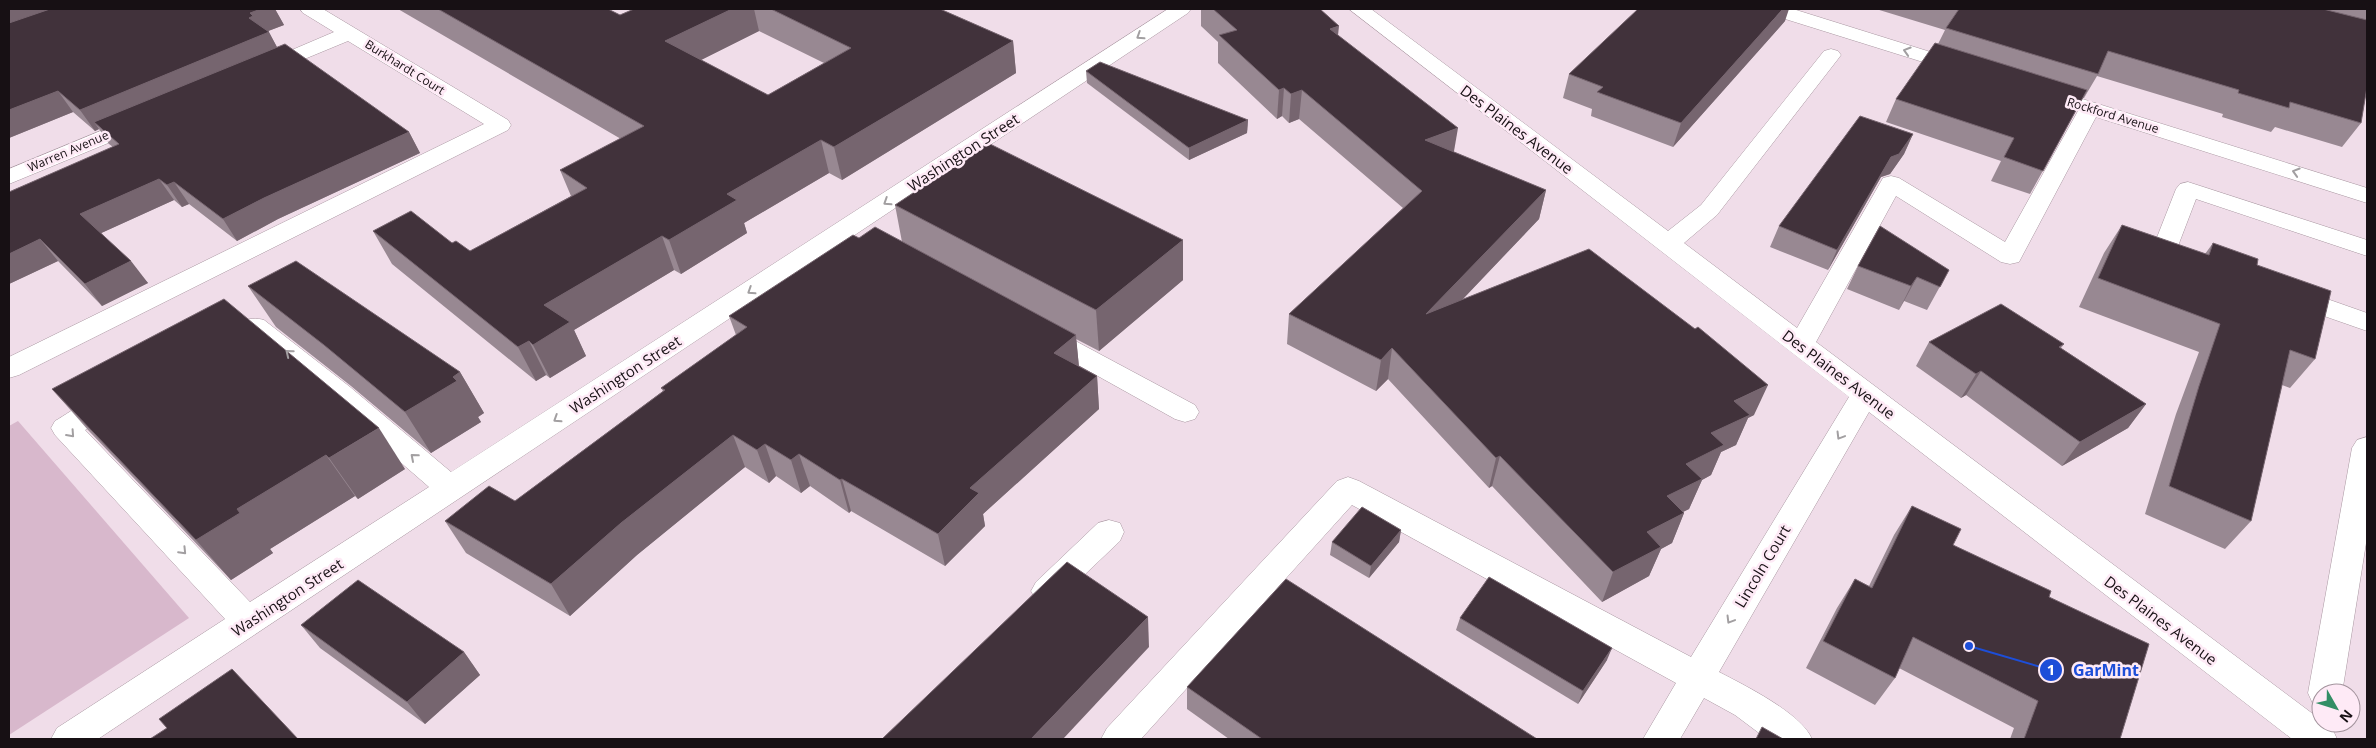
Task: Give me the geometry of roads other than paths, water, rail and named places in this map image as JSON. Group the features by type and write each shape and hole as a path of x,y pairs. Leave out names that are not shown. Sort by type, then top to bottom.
{"street":[{"name":"Burkhardt Court","path":"9,368 500,126 310,9"},
{"name":"Washington Street","path":"69,739 451,489 858,233 1181,9"},
{"name":"Des Plaines Avenue","path":"1360,9 1865,394 2311,728"},
{"path":"1773,9 1978,73"},
{"path":"245,77 349,33"},
{"path":"1668,244 1709,210 1831,54"},
{"name":"Rockford Avenue","path":"2025,88 2367,196"},
{"path":"1801,345 1891,183 2010,256 2090,108"},
{"name":"Warren Avenue","path":"9,176 154,115"},
{"path":"2208,266 2164,250 2188,188 2367,248"},
{"path":"2271,288 2367,322"},
{"path":"1022,323 1185,412"},
{"path":"212,349 255,326 340,394 451,489"},
{"path":"134,390 65,428 248,622"},
{"name":"Lincoln Court","path":"1661,739 1865,394"},
{"path":"2327,683 2367,448"},
{"path":"1119,739 1348,489 1746,704 1794,739"},
{"path":"1025,612 1109,532"}],"place":[{"name":"GarMint","path":"1969,646"}]}
